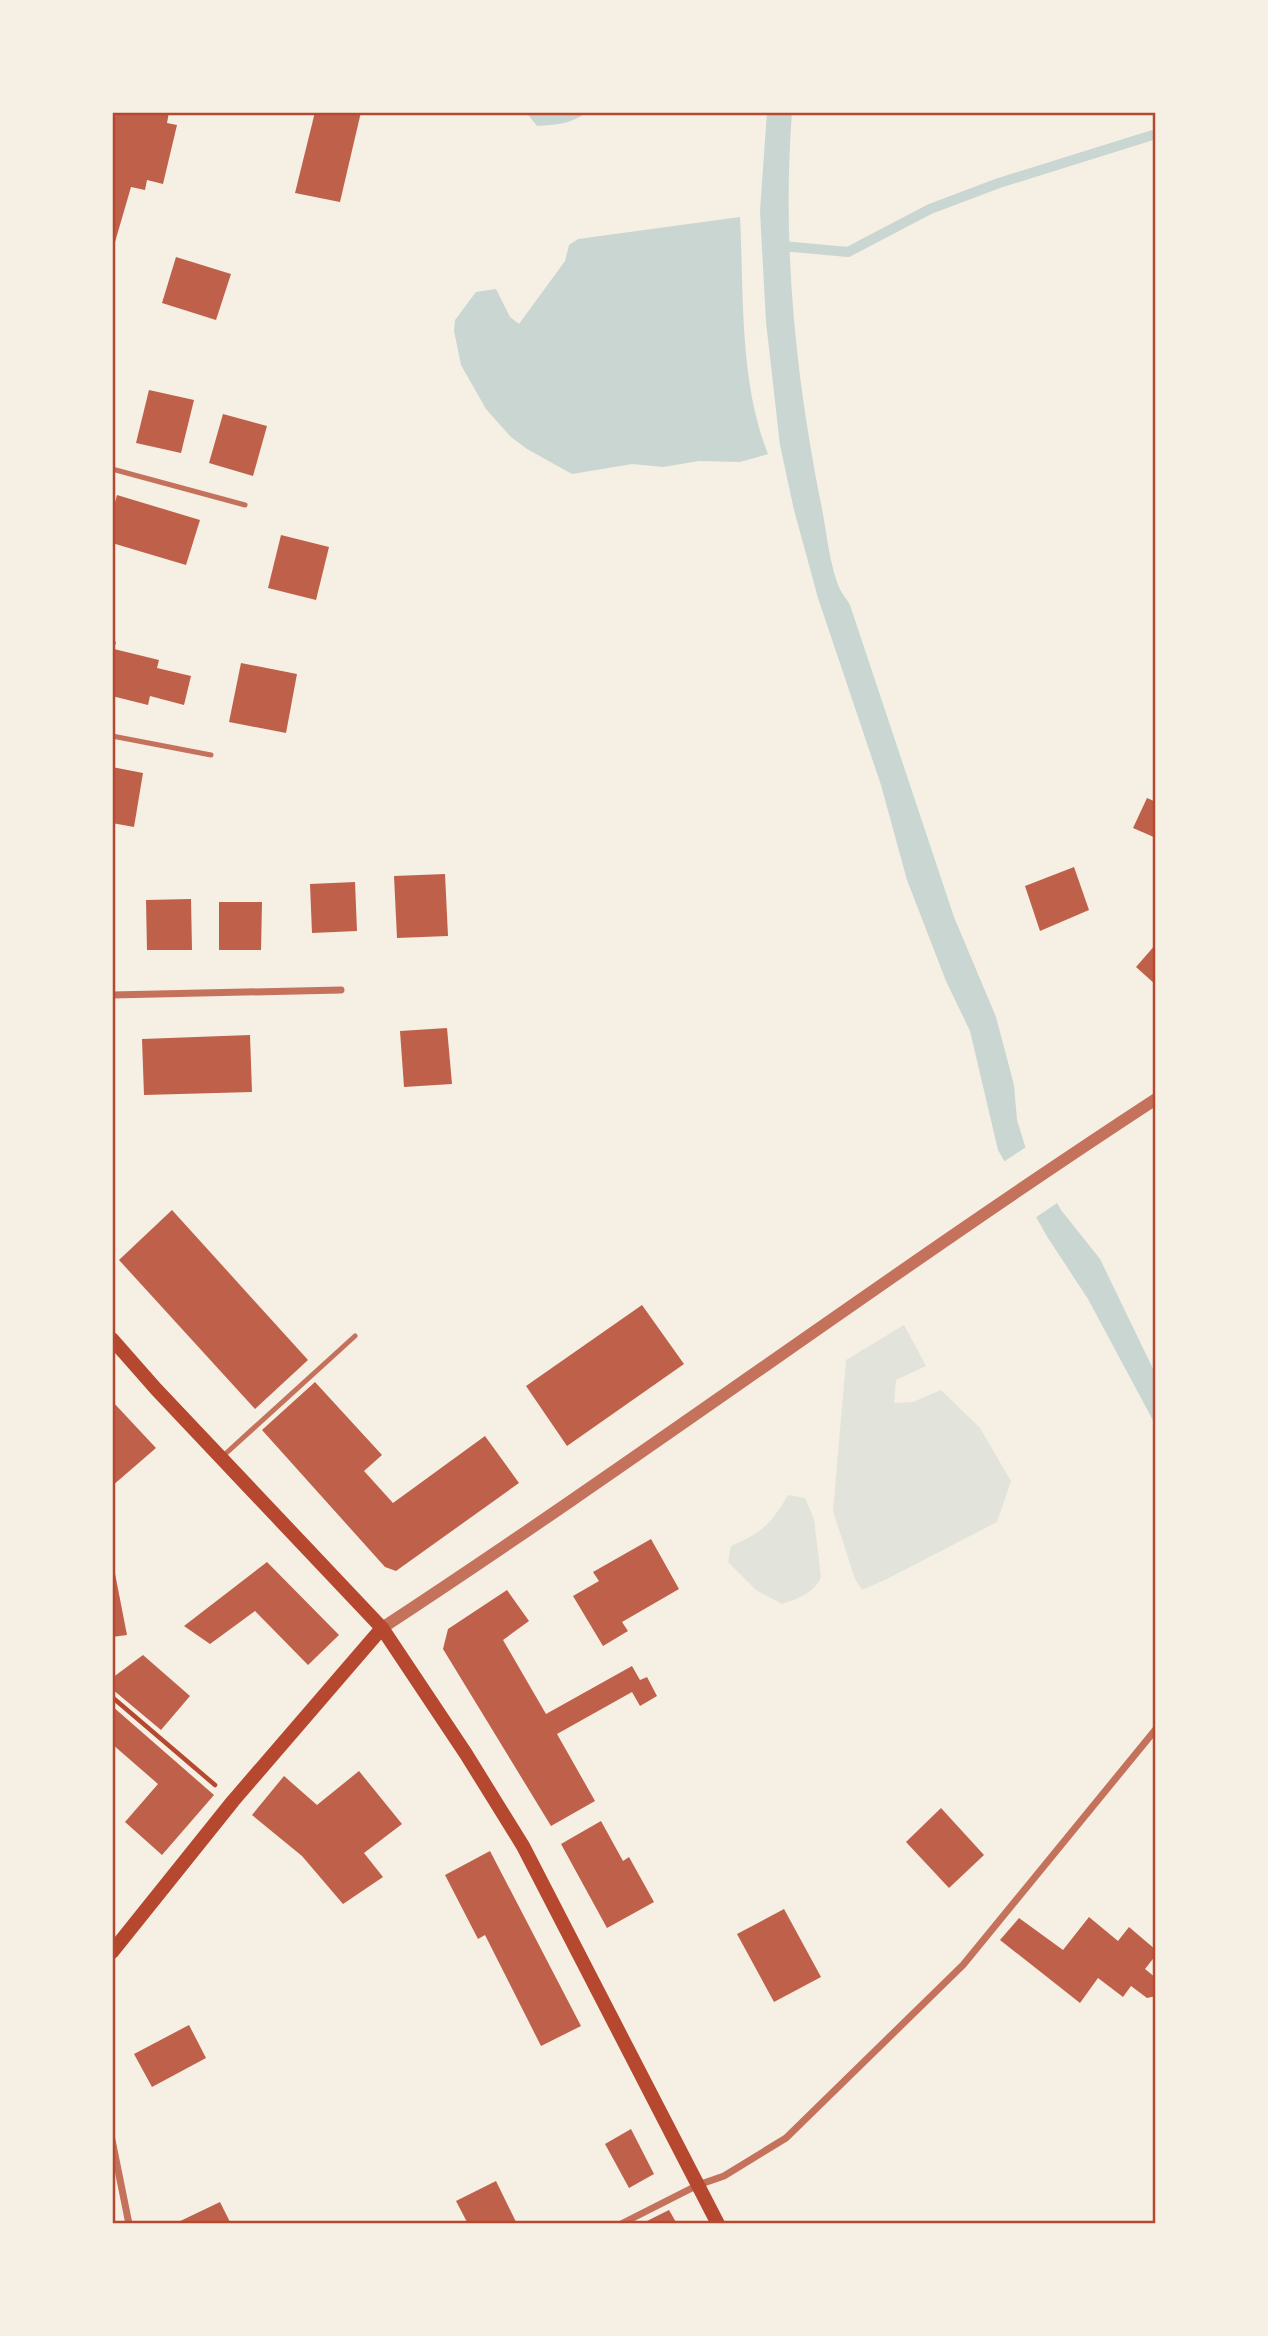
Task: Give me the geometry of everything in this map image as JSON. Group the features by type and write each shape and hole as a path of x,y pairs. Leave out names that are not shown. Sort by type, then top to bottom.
{"main road":[{"path":"112,1339 382,1628 466,1754 523,1846 718,2224"},
{"path":"112,1952 233,1801 382,1628"}],"street":[{"path":"112,995 341,990"},
{"path":"382,1628 1007,1198 1156,1099"},
{"path":"621,2224 724,2176 786,2138 963,1965 1156,1729"},
{"path":"112,2140 129,2224"}],"lane":[{"path":"112,469 245,505"},
{"path":"112,736 211,755"},
{"path":"221,1458 355,1336"}],"path":[{"path":"112,1697 233,1801"}],"shaded area":[{"path":"526,112 587,112 569,121 537,126"},
{"path":"767,112 792,112 789,209 793,306 811,451 834,572 839,588 850,605 954,917 996,1017 1014,1085 1017,1120 1025,1146 1061,1210 1100,1259 1156,1375 1156,1426 1088,1299 1048,1238 998,1150 970,1031 946,981 907,880 881,785 818,598 780,445 766,322 760,211"},
{"path":"740,217 747,367 759,426 768,454 740,462 699,461 663,467 632,464 572,474 511,437 486,409 461,365 454,331 455,320 476,292 496,289 510,317 519,324 565,261 569,245 578,239"},
{"path":"904,1325 926,1366 896,1380 894,1403 913,1402 941,1390 980,1428 1011,1481 997,1522 862,1590 855,1579 833,1511 846,1360"},
{"path":"788,1495 805,1498 814,1519 821,1577 810,1591 782,1604 756,1590 728,1562 731,1546 765,1526"}],"pier":[{"path":"1029,1145 1060,1201 1035,1218 1002,1163"}],"building":[{"path":"116,112 169,112 167,123 177,125 163,184 147,180 145,190 131,187 113,249 112,130"},
{"path":"315,112 361,112 340,202 295,193"},
{"path":"176,257 231,274 216,320 162,303"},
{"path":"149,390 194,400 181,453 136,443"},
{"path":"223,414 267,426 253,476 209,463"},
{"path":"117,495 200,520 186,565 112,543 112,513"},
{"path":"281,535 329,547 316,600 268,588"},
{"path":"112,640 116,642 114,649 159,660 157,668 191,676 184,705 150,696 148,705 112,696"},
{"path":"241,663 297,674 286,733 229,722"},
{"path":"112,767 143,773 134,827 112,823"},
{"path":"1147,798 1156,802 1156,838 1133,828"},
{"path":"1074,867 1089,910 1040,931 1025,886"},
{"path":"445,874 448,936 397,938 394,876"},
{"path":"355,882 357,931 312,933 310,884"},
{"path":"191,899 192,950 147,950 146,900"},
{"path":"219,902 262,902 261,950 219,950"},
{"path":"1156,944 1156,985 1136,967"},
{"path":"447,1028 452,1084 404,1087 400,1031"},
{"path":"250,1035 252,1092 144,1095 142,1039"},
{"path":"172,1210 308,1360 255,1409 119,1260"},
{"path":"642,1305 684,1364 567,1446 526,1386"},
{"path":"315,1382 382,1455 364,1471 393,1503 485,1436 519,1483 396,1571 385,1567 262,1430"},
{"path":"112,1401 156,1448 112,1486"},
{"path":"651,1539 679,1589 622,1622 628,1631 603,1646 573,1596 599,1581 593,1572"},
{"path":"112,1558 127,1635 112,1637"},
{"path":"267,1562 339,1635 308,1665 255,1611 210,1644 184,1626"},
{"path":"507,1590 529,1621 503,1640 546,1714 632,1666 640,1680 647,1677 657,1696 640,1706 632,1692 557,1734 595,1801 551,1826 443,1649 448,1629"},
{"path":"143,1655 190,1696 161,1730 112,1689 112,1678"},
{"path":"112,1706 214,1795 162,1855 125,1822 158,1784 112,1744"},
{"path":"359,1771 402,1824 364,1853 383,1877 343,1904 302,1856 252,1815 284,1776 317,1805"},
{"path":"941,1808 984,1855 949,1888 906,1842"},
{"path":"601,1821 623,1861 629,1857 654,1902 607,1928 561,1844"},
{"path":"490,1851 581,2026 541,2046 485,1935 478,1939 445,1875"},
{"path":"784,1909 821,1977 774,2002 737,1934"},
{"path":"1089,1917 1118,1941 1129,1927 1156,1950 1156,1955 1145,1969 1156,1978 1156,1996 1147,1998 1131,1986 1123,1997 1098,1978 1080,2003 1000,1940 1019,1918 1063,1950"},
{"path":"189,2025 206,2058 152,2087 134,2054"},
{"path":"631,2129 654,2174 629,2188 605,2144"},
{"path":"496,2181 517,2224 468,2224 456,2201"},
{"path":"220,2202 231,2224 174,2224"},
{"path":"669,2210 677,2224 641,2224"}],"waterway":[{"path":"782,246 848,252 930,209 999,183 1156,134"}]}
